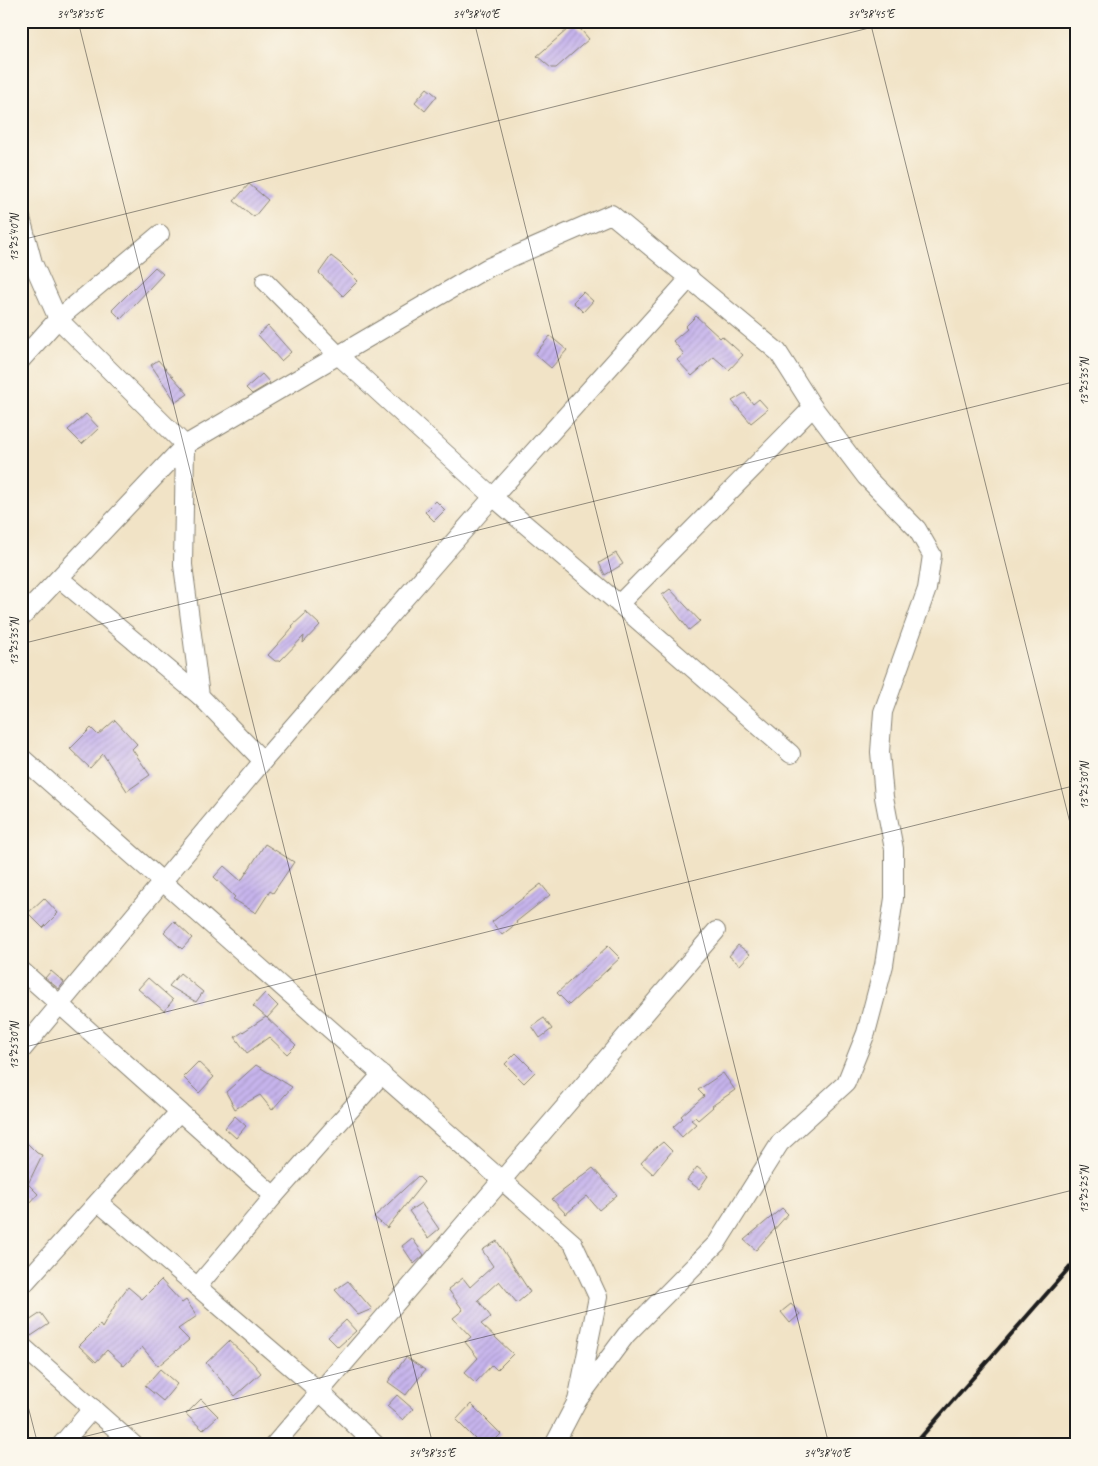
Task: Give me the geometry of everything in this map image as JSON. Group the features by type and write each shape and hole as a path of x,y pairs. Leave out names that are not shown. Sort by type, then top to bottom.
{"street":[{"path":"21,618 186,445 338,354 488,268 612,214 778,352 812,407 866,477 917,529 932,555 927,589 883,712 880,752 884,797 894,849 894,898 884,965 866,1033 846,1083 780,1143 717,1243 626,1335 577,1401 554,1445"},
{"path":"21,218 33,263 58,319 186,445 183,565 200,696"},
{"path":"21,360 58,319 160,234"},
{"path":"21,1051 263,761 493,497 690,278"},
{"path":"265,281 338,354 493,497 791,754"},
{"path":"619,604 812,407"},
{"path":"59,578 200,696 263,761"},
{"path":"21,757 573,1243 598,1297 577,1401"},
{"path":"274,1445 502,1179 620,1045 716,931"},
{"path":"21,970 274,1196"},
{"path":"197,1287 274,1196 382,1074"},
{"path":"21,1287 179,1112"},
{"path":"98,1202 319,1392 376,1445"},
{"path":"21,1345 134,1445"},
{"path":"61,1445 93,1408"}],"building":[{"path":"575,23 589,39 556,68 551,68 537,56"},
{"path":"427,88 437,96 425,111 415,102"},
{"path":"249,184 268,200 254,217 234,201"},
{"path":"331,256 358,281 343,296 319,273"},
{"path":"155,267 163,274 121,319 112,310"},
{"path":"583,292 593,301 583,312 573,302"},
{"path":"696,316 720,338 722,336 743,355 729,370 714,357 692,376 677,360 684,354 673,341 687,329 685,327"},
{"path":"268,326 291,352 281,361 258,335"},
{"path":"550,336 567,350 551,368 535,354"},
{"path":"158,360 188,394 176,402 151,365"},
{"path":"262,374 270,383 252,394 246,388"},
{"path":"745,393 753,404 759,399 768,409 751,423 732,401"},
{"path":"86,414 99,428 82,444 68,430"},
{"path":"436,501 445,510 434,521 425,512"},
{"path":"616,553 623,564 605,575 599,563"},
{"path":"670,589 700,621 689,630 662,595"},
{"path":"305,611 320,625 303,643 304,636 280,661 275,661 268,655 292,626 305,614"},
{"path":"115,720 137,744 132,749 150,775 127,791 103,754 90,768 70,749 91,728 98,735"},
{"path":"265,844 294,862 273,893 270,891 256,913 233,899 235,897 214,877 224,866 241,881"},
{"path":"541,884 550,895 502,935 492,922"},
{"path":"44,898 58,913 43,928 28,913"},
{"path":"174,921 192,938 182,949 164,932"},
{"path":"738,945 750,954 740,965 729,956"},
{"path":"608,946 620,958 569,1005 557,993"},
{"path":"51,971 64,982 59,989 45,978"},
{"path":"180,973 203,992 196,1002 169,986"},
{"path":"148,978 173,1000 164,1011 138,989"},
{"path":"265,993 278,1006 267,1018 253,1006"},
{"path":"266,1017 296,1045 287,1054 269,1037 247,1053 235,1037"},
{"path":"544,1018 552,1029 540,1038 532,1026"},
{"path":"516,1053 535,1072 524,1083 505,1064"},
{"path":"198,1062 214,1077 199,1093 183,1077"},
{"path":"256,1065 292,1087 272,1110 260,1095 235,1109 226,1092"},
{"path":"723,1073 735,1090 712,1106 698,1120 695,1117 691,1120 696,1124 682,1137 673,1127 683,1118 681,1116 704,1096 698,1090"},
{"path":"235,1116 246,1126 236,1138 225,1128"},
{"path":"21,1137 37,1153 42,1155 28,1184 38,1194 30,1203 21,1196"},
{"path":"663,1142 672,1151 653,1174 641,1163"},
{"path":"697,1167 708,1176 699,1189 687,1180"},
{"path":"593,1168 617,1195 599,1210 587,1196 566,1214 552,1199"},
{"path":"418,1176 424,1182 387,1228 374,1217"},
{"path":"421,1203 439,1229 428,1238 409,1211"},
{"path":"782,1208 788,1214 756,1250 744,1240"},
{"path":"412,1238 424,1255 414,1264 402,1246"},
{"path":"497,1241 530,1292 517,1303 499,1281 478,1300 491,1317 481,1324 513,1354 497,1370 492,1365 475,1383 464,1373 478,1358 465,1342 471,1337 453,1318 463,1310 448,1289 463,1278 470,1287 493,1266 482,1250"},
{"path":"161,1280 182,1303 186,1300 197,1316 178,1329 189,1340 158,1366 142,1347 124,1366 107,1350 96,1362 79,1346 100,1325 102,1328 128,1287 142,1299"},
{"path":"348,1281 372,1309 358,1315 335,1290"},
{"path":"791,1304 800,1314 790,1323 781,1312"},
{"path":"41,1313 49,1324 31,1336 23,1325"},
{"path":"346,1320 356,1331 338,1347 328,1337"},
{"path":"229,1341 261,1373 235,1396 206,1363"},
{"path":"406,1357 425,1370 406,1395 388,1382"},
{"path":"160,1369 177,1384 163,1401 145,1386"},
{"path":"397,1395 413,1409 403,1420 387,1406"},
{"path":"201,1399 218,1416 203,1430 186,1414"},
{"path":"471,1404 501,1434 490,1445 481,1445 456,1420"}],"railway":[{"path":"914,1445 1077,1259"}]}
